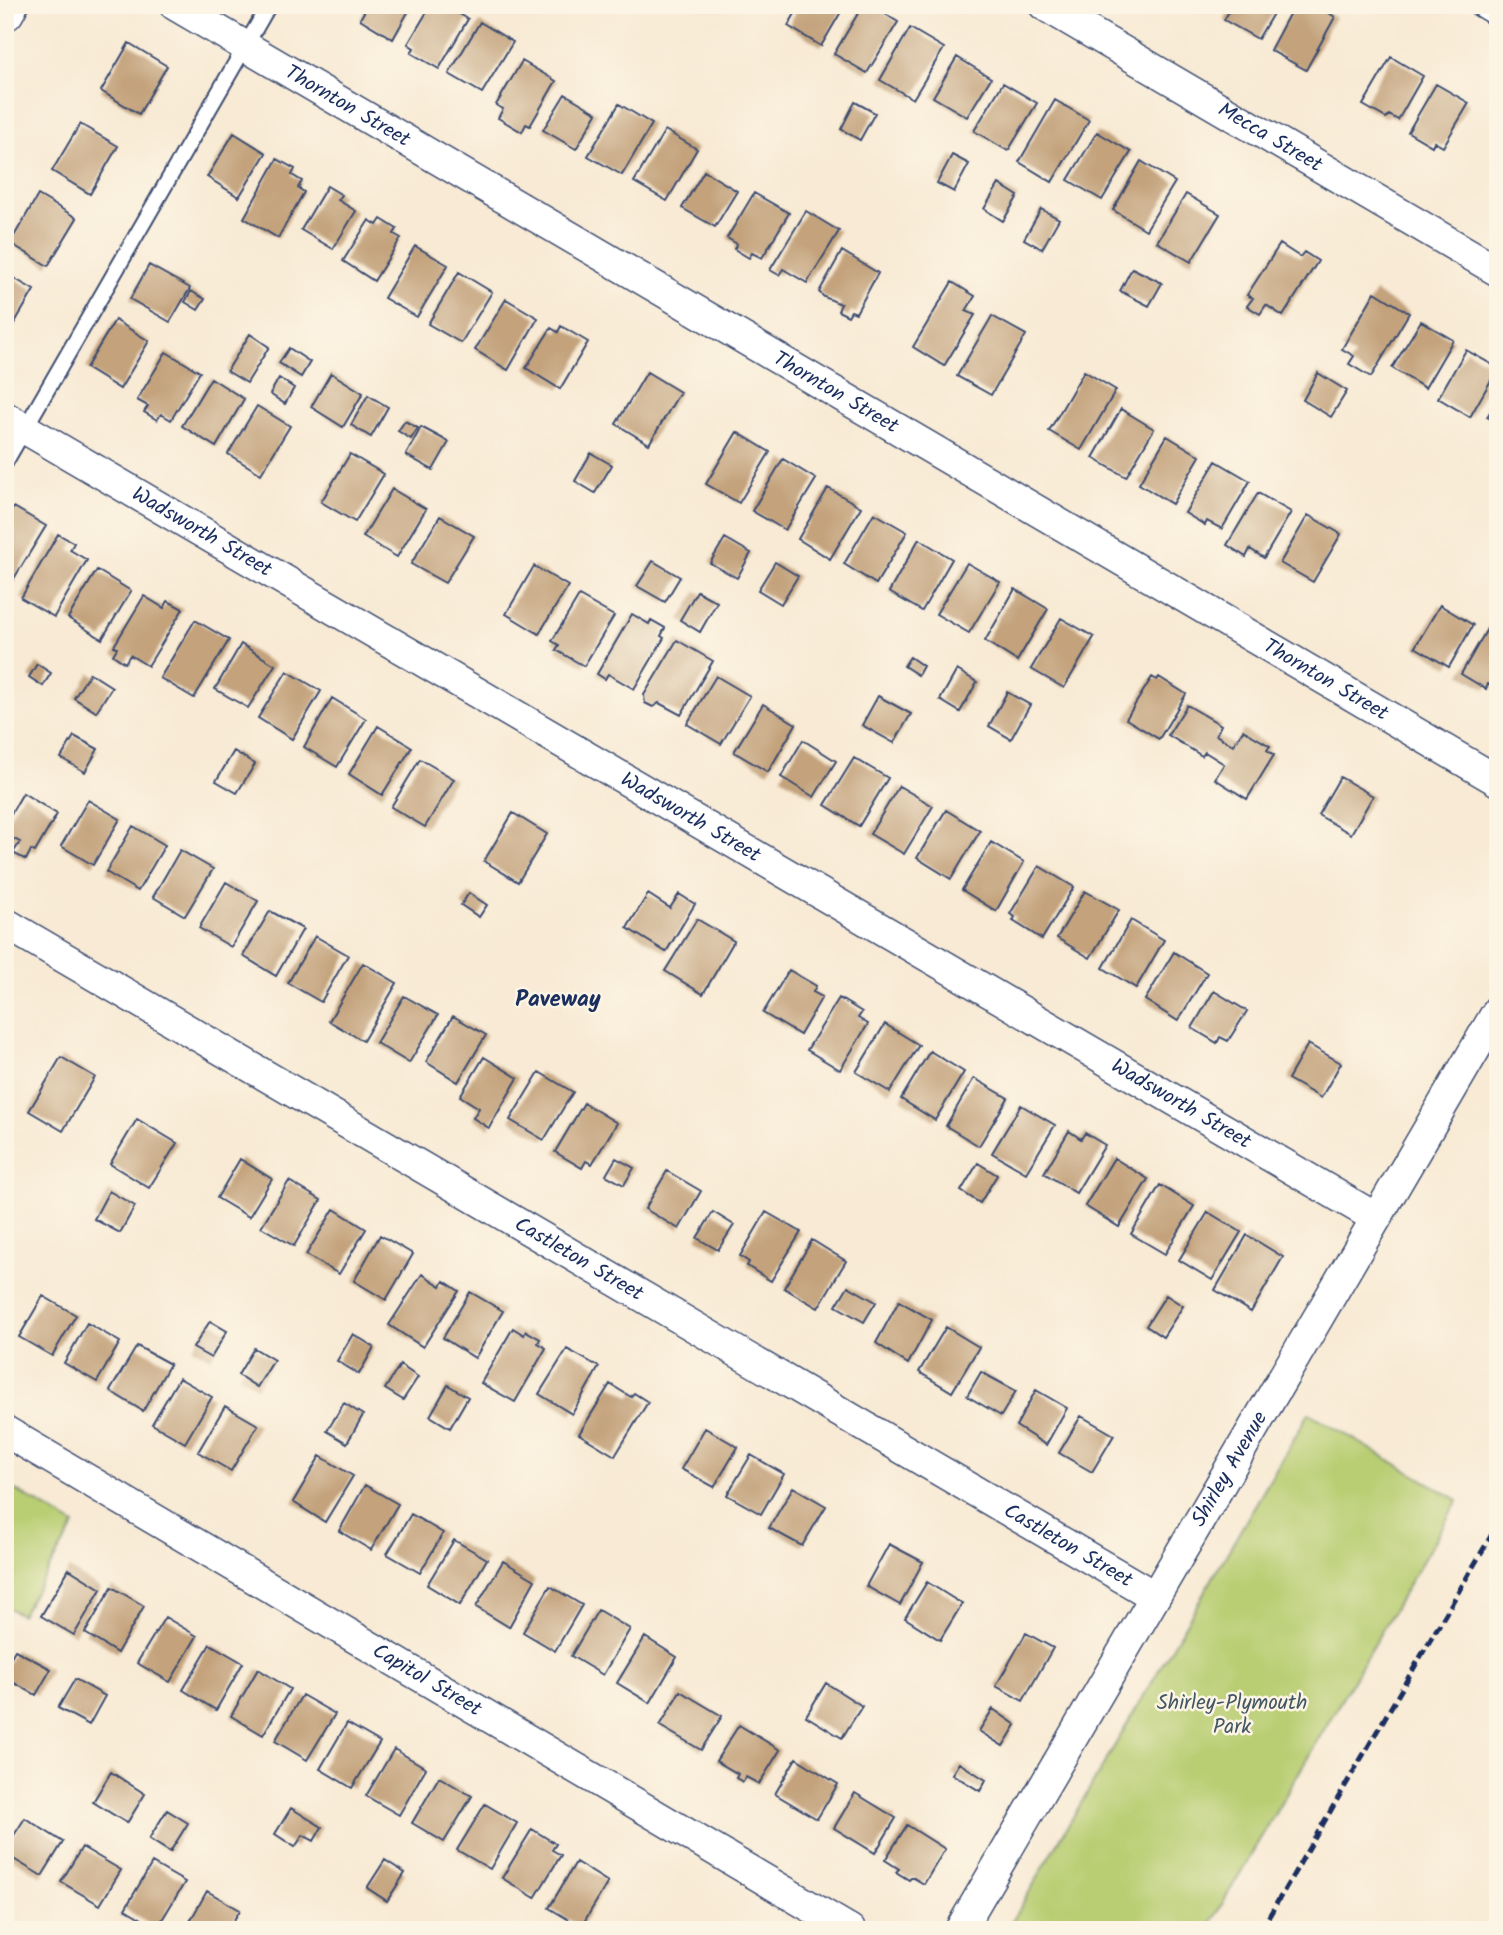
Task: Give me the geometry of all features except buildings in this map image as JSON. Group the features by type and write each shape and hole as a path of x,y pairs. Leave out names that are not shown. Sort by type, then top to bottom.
{"street":[{"path":"5,12 9,5"},
{"name":"Thornton Street","path":"175,5 1498,781"},
{"name":"Mecca Street","path":"1044,5 1498,271"},
{"name":"Wadsworth Street","path":"15,423 1376,1218"},
{"name":"Castleton Street","path":"5,922 1154,1596"},
{"name":"Shirley Avenue","path":"960,1930 1498,1010"},
{"name":"Capitol Street","path":"5,1431 850,1930"}],"lane":[{"path":"5,463 15,423 269,5"},
{"path":"1473,5 1498,20"}],"green space":[{"name":"Shirley-Plymouth Park","path":"1309,1413 1458,1500 1207,1930 1007,1930"},
{"path":"5,1484 75,1525 21,1615 5,1606"}],"railway":[{"path":"1261,1930 1498,1524"}],"district":[{"name":"Paveway","path":"558,1000"}]}
